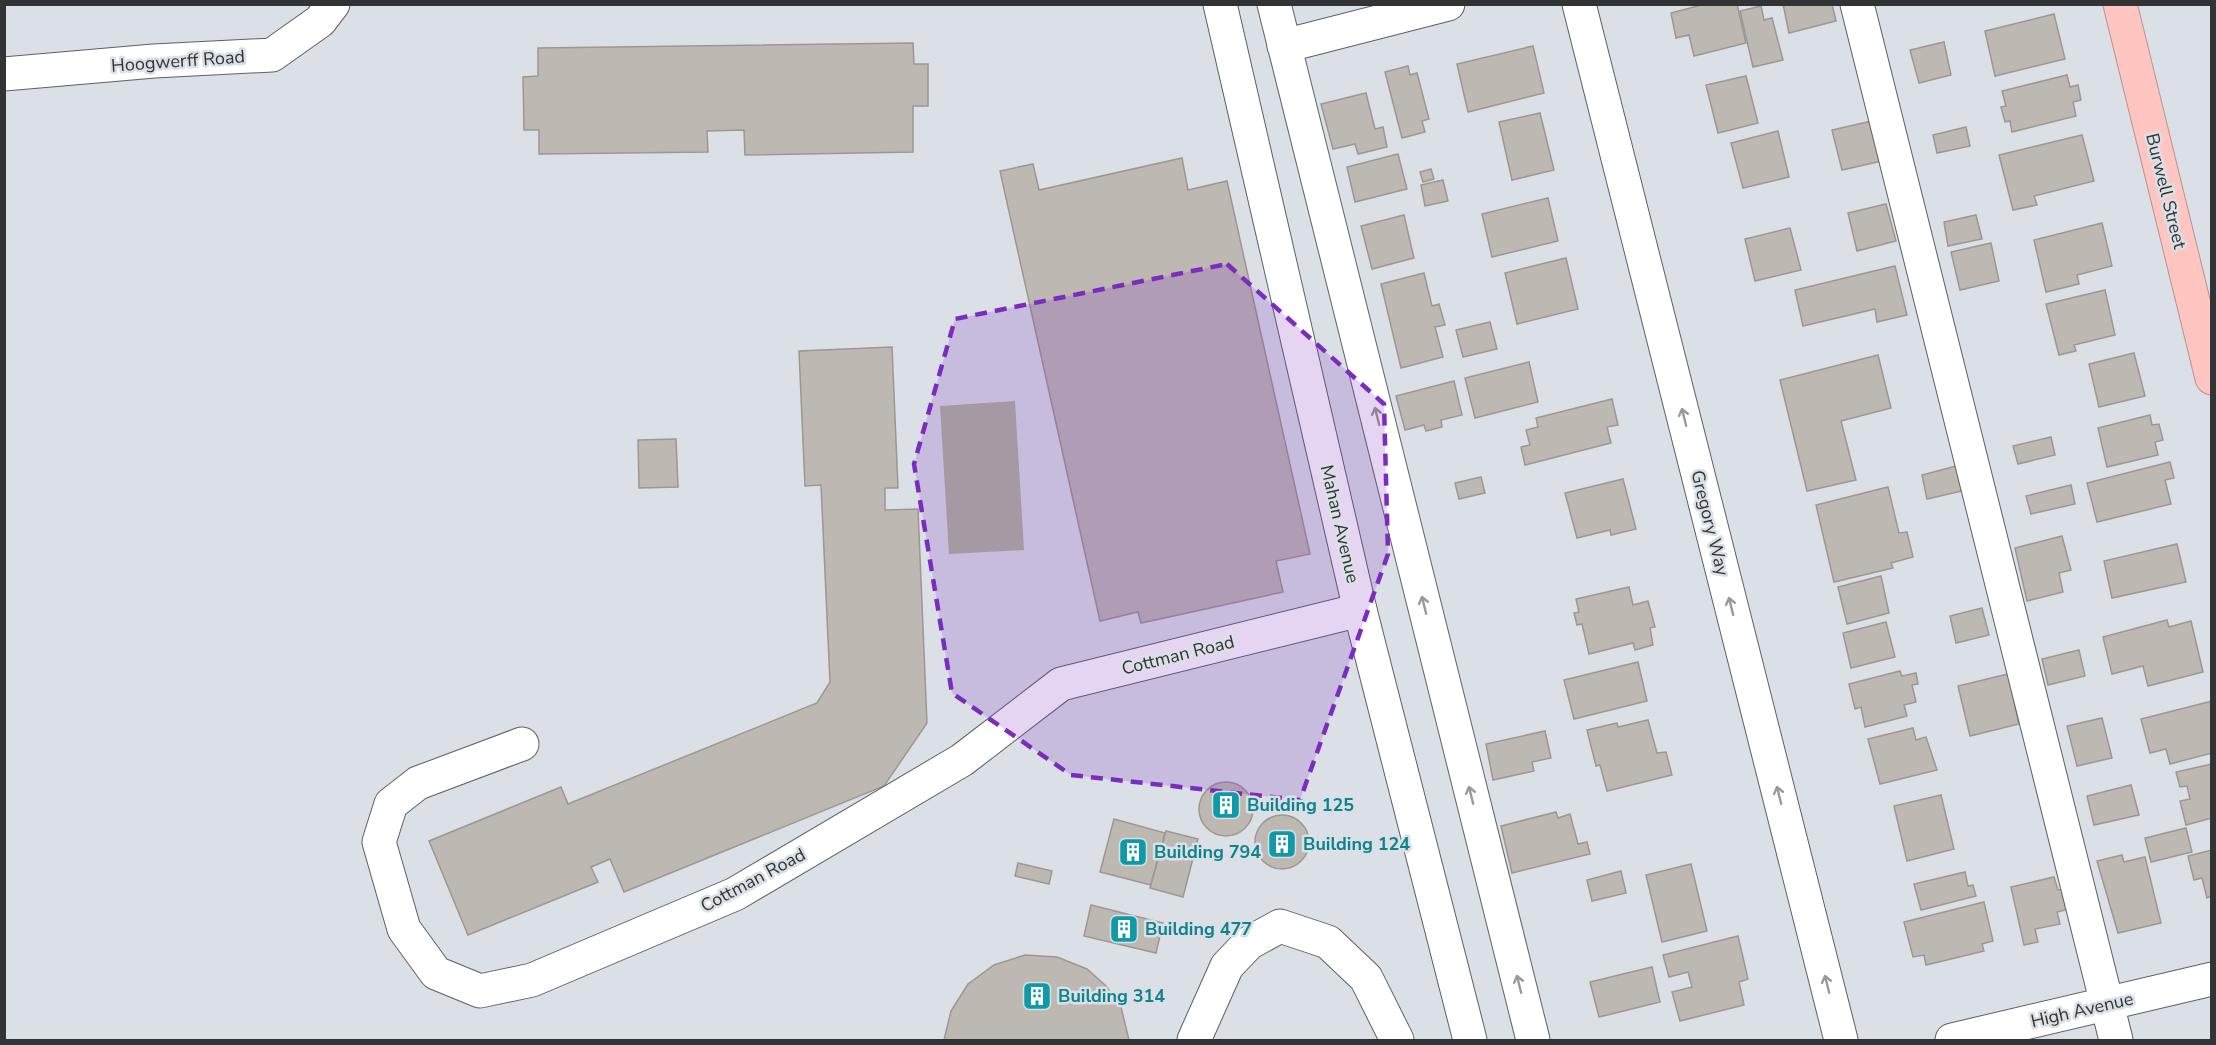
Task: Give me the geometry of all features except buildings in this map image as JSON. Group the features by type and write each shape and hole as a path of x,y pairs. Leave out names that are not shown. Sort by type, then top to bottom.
{"highway":[{"name":"Burwell Street","path":"2120,4 2211,378"}],"street":[{"name":"Hoogwerff Road","path":"4,74 154,61 272,56 320,21 333,4"},
{"name":"Mahan Avenue","path":"1220,4 1360,610 1470,1041"},
{"path":"1274,4 1533,1041"},
{"path":"1284,46 1448,4"},
{"name":"Gregory Way","path":"1579,4 1841,1041"},
{"path":"1857,4 2116,1041"},
{"name":"Cottman Road","path":"522,744 418,783 391,804 379,842 404,929 436,973 480,991 532,980 735,894 962,760 1061,684 1360,610"},
{"path":"1194,1041 1227,966 1249,943 1280,926 1328,942 1366,978 1397,1041"},
{"name":"High Avenue","path":"1952,1041 2211,979"}],"highlighted area":[{"path":"1227,264 1384,404 1388,554 1300,800 1071,775 952,693 914,464 955,319"}],"green space":[{"path":"1015,401 1024,550 949,554 940,406"}],"place":[{"name":"Building 125","path":"1226,805"},
{"name":"Building 124","path":"1282,844"},
{"name":"Building 794","path":"1133,852"},
{"name":"Building 477","path":"1124,929"},
{"name":"Building 314","path":"1037,996"}]}
